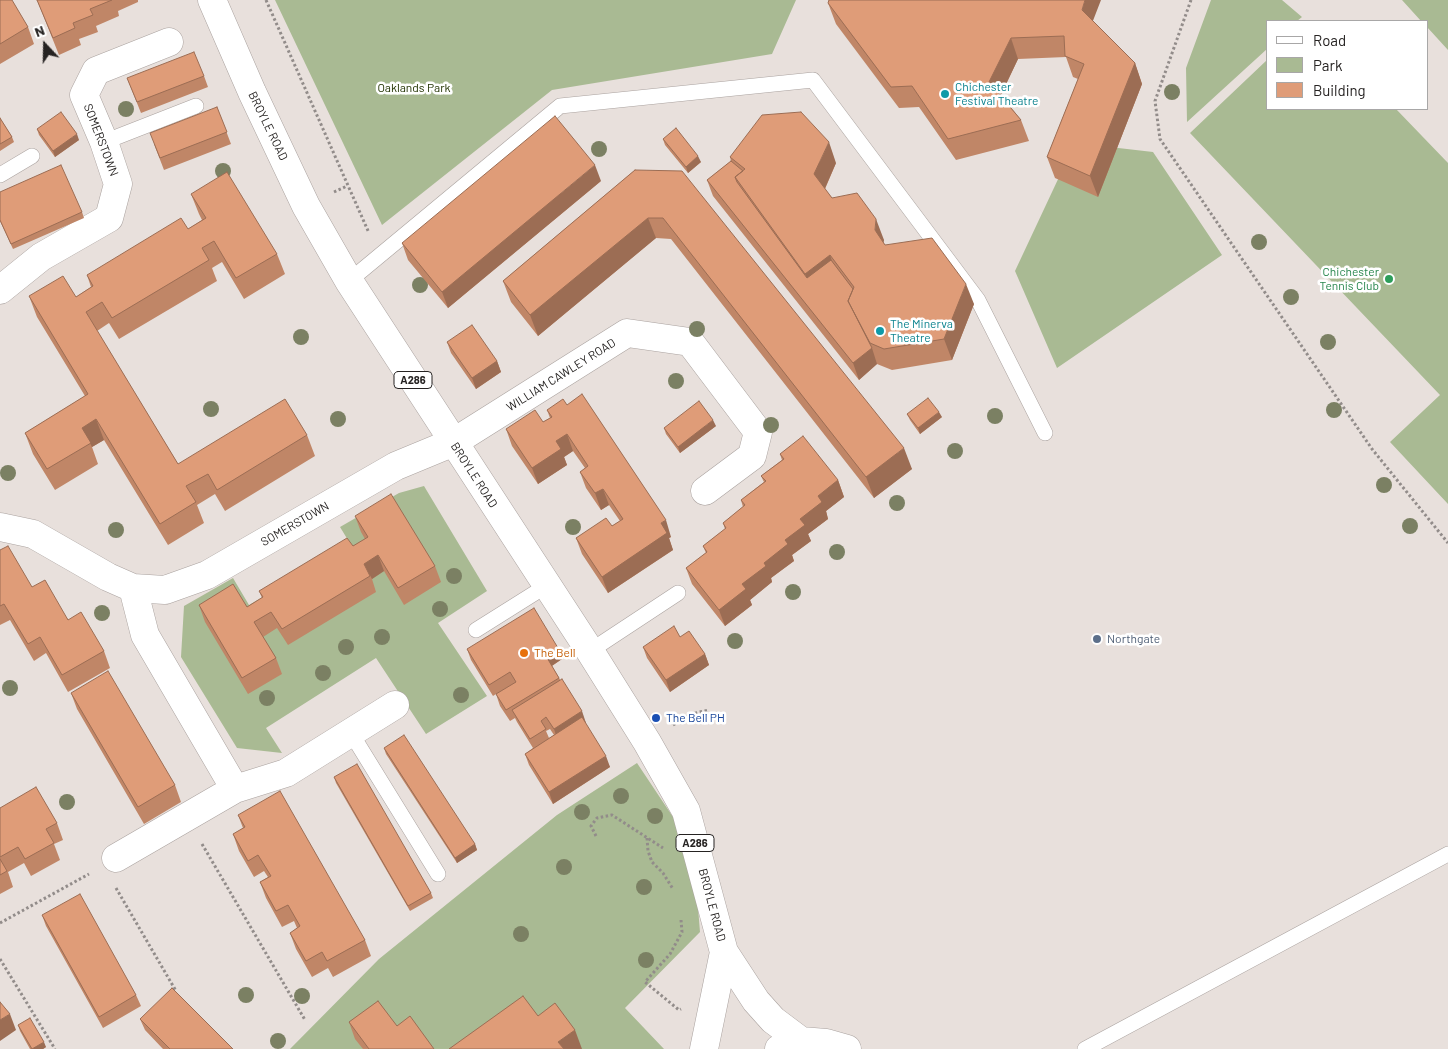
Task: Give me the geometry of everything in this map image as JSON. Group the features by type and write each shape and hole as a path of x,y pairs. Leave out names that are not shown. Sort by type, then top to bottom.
{"street":[{"name":"BROYLE ROAD","path":"212,0 252,92 298,188 348,281 648,742 686,811 724,952 756,1001 773,1020 790,1045"},
{"name":"SOMERSTOWN","path":"0,290 41,257 109,218 118,184 104,142 84,95 96,71 169,42"},
{"name":"WILLIAM CAWLEY ROAD","path":"454,442 627,333 690,342 758,432 752,456 705,491"},
{"name":"SOMERSTOWN","path":"0,527 33,534 108,577 133,588 165,590 207,576 396,466 454,442"},
{"path":"133,588 145,635 235,789"},
{"path":"110,862 235,789 286,773 395,705"},
{"name":"BROYLE ROAD","path":"704,1049 724,952"},
{"name":"A286","path":"790,1045 826,1043 847,1049"}],"lane":[{"path":"348,281 560,106 813,80 978,300 1045,433"},
{"path":"104,142 196,106"},
{"path":"0,175 32,156"},
{"path":"476,630 546,586"},
{"path":"590,651 678,593"},
{"path":"351,733 438,874"},
{"path":"1086,1049 1448,854"}],"path":[{"path":"266,0 380,256"},
{"path":"1192,0 1155,101 1160,139 1372,448 1448,543"},
{"path":"648,742 690,714 709,710"},
{"path":"596,836 591,826 597,818 612,815 670,853"},
{"path":"186,818 305,1020"},
{"path":"647,838 648,851 652,862 663,873 677,895 678,887"},
{"path":"0,923 110,862 176,991"},
{"path":"680,912 682,932 670,954 645,982 679,1010 700,1000 714,1005"},
{"path":"0,959 55,1049"}],"green space":[{"name":"Oaklands Park","path":"275,0 796,0 772,54 552,90 382,225"},
{"path":"1211,0 1282,0 1302,17 1298,20 1266,20 1266,50 1187,122 1186,68"},
{"path":"1402,0 1448,0 1448,50 1428,28 1428,20 1420,20"},
{"name":"Chichester Tennis Club","path":"1266,61 1266,110 1397,110 1448,163 1448,504 1390,442 1440,395 1190,133"},
{"path":"1075,143 1153,152 1222,255 1057,368 1015,271"},
{"path":"424,486 487,591 438,623 487,696 426,734 376,658 266,728 282,753 237,748 181,657 184,606 233,578 249,605 351,545 340,527 399,493"},
{"path":"637,763 675,820 696,883 700,932 625,1008 664,1049 290,1049 379,959 557,815"}],"building":[{"path":"0,0 12,0 28,27 0,44"},
{"path":"37,0 112,0 90,9 93,15 73,23 75,28 53,38"},
{"name":"Chichester Festival Theatre","path":"829,0 1085,0 1082,10 1135,63 1090,176 1047,157 1084,64 1065,56 1064,36 1011,38 989,82 1021,120 948,139 912,86 891,87 828,3"},
{"path":"194,52 204,76 137,102 127,78"},
{"path":"217,107 227,132 160,158 150,133"},
{"path":"61,112 77,134 53,151 37,129"},
{"path":"801,112 829,142 814,174 832,198 857,193 876,219 875,230 885,245 932,238 966,284 944,339 884,349 870,343 848,301 854,287 830,255 805,274 735,177 745,169 730,157 762,115"},
{"path":"555,116 595,165 442,292 402,243"},
{"path":"0,118 12,137 0,144"},
{"path":"676,128 698,156 686,167 663,139"},
{"path":"731,161 743,171 735,177 737,182 807,278 831,260 853,289 848,301 872,348 853,363 707,180"},
{"path":"61,165 82,212 11,244 0,220 0,192"},
{"path":"635,170 682,171 904,448 866,477 663,218 648,218 530,315 503,281"},
{"path":"227,172 277,254 236,278 214,241 202,248 209,260 112,318 102,302 86,312 178,464 285,399 307,435 217,490 208,474 186,486 196,502 160,524 96,419 82,428 91,443 47,469 25,433 88,394 29,296 63,276 76,297 93,286 87,275 181,218 188,229 206,218 191,194"},
{"path":"472,325 497,361 472,378 447,342"},
{"path":"582,394 666,520 661,523 667,533 602,577 576,538 606,518 612,526 623,519 603,489 595,493 580,472 588,466 567,434 556,441 561,449 532,468 506,429 535,410 543,422 552,417 547,410 563,399 567,405"},
{"path":"928,398 939,412 918,428 907,414"},
{"path":"699,401 713,420 678,447 664,428"},
{"path":"803,436 838,480 818,496 822,502 800,519 805,525 785,540 788,544 764,563 766,566 742,584 746,589 719,610 686,568 707,552 703,546 726,528 723,523 745,505 741,500 766,481 761,476 784,459 780,454"},
{"path":"391,494 435,566 398,588 378,555 364,564 370,576 282,629 271,612 254,622 276,658 242,678 199,605 233,584 247,607 263,597 259,591 347,538 353,546 368,537 355,516"},
{"path":"8,546 32,587 45,580 68,620 81,612 104,651 62,675 40,637 28,644 4,604 0,606 0,550"},
{"path":"534,608 558,648 546,656 559,678 506,710 496,694 516,682 510,672 489,685 467,649"},
{"path":"674,626 680,637 689,631 705,654 666,680 643,647"},
{"path":"108,671 175,785 138,807 71,693"},
{"path":"562,679 582,711 554,729 546,717 541,721 546,729 530,739 512,710"},
{"path":"582,717 606,756 549,792 525,754"},
{"path":"404,735 475,844 455,858 384,748"},
{"path":"357,764 431,893 408,906 334,777"},
{"path":"36,787 57,823 46,829 54,843 25,859 18,847 0,857 0,808"},
{"path":"280,791 365,940 327,961 322,952 306,961 290,933 300,926 288,905 276,911 260,882 271,876 258,855 248,861 233,834 245,827 238,815"},
{"path":"0,859 7,871 0,875"},
{"path":"80,894 136,995 99,1017 42,915"},
{"path":"172,988 233,1049 170,1049 140,1019"},
{"path":"523,996 538,1016 555,1003 575,1030 558,1042 564,1049 449,1049"},
{"path":"378,1001 397,1026 410,1016 434,1049 369,1049 349,1022"},
{"path":"0,1002 10,1014 0,1020"},
{"path":"30,1018 44,1042 32,1049 18,1025"}],"place":[{"name":"Chichester Festival Theatre","path":"945,94"},
{"name":"Chichester Tennis Club","path":"1389,279"},
{"name":"The Minerva Theatre","path":"880,331"},
{"name":"Northgate","path":"1097,639"},
{"name":"The Bell","path":"524,653"},
{"name":"The Bell PH","path":"656,718"}]}
